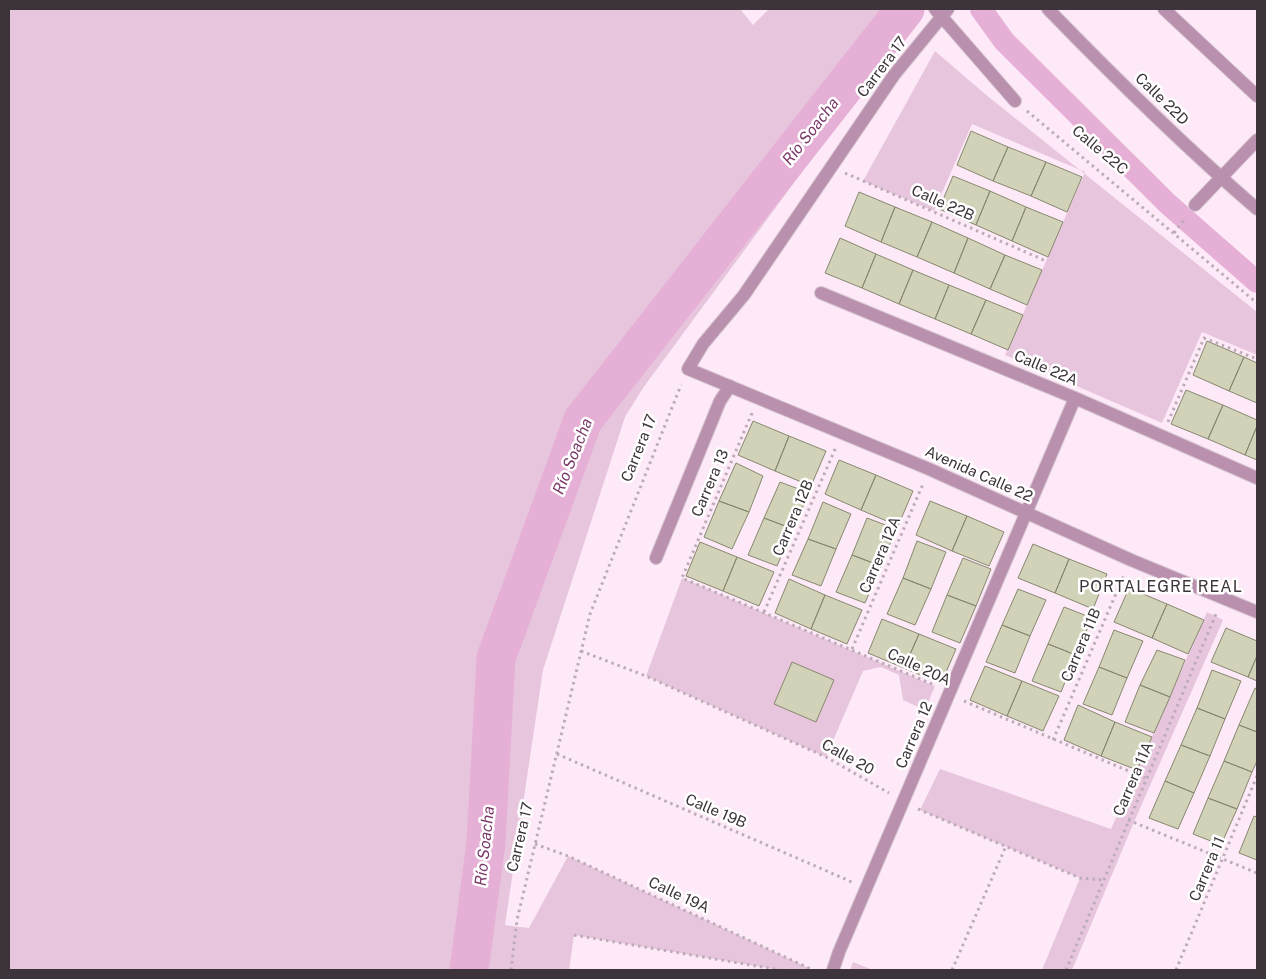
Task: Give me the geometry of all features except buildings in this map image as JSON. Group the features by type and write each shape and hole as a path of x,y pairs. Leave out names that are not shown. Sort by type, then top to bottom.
{"street":[{"name":"Calle 22D","path":"1048,9 1102,64 1221,178 1257,209"},
{"path":"1164,9 1257,96"},
{"path":"941,12 1015,101"},
{"name":"Carrera 17","path":"688,369 703,344 744,295 894,75 941,12"},
{"path":"1195,205 1257,140"},
{"name":"Calle 22A","path":"821,292 1075,398 1257,478"},
{"name":"Avenida Calle 22","path":"688,369 929,470 1131,560 1257,612"},
{"path":"656,558 720,401 730,386"},
{"name":"Carrera 12","path":"833,970 948,694 1075,398"}],"path":[{"name":"Calle 22C","path":"1015,101 1257,303"},
{"name":"Calle 22B","path":"831,167 1046,261"},
{"path":"1162,436 1204,338 1257,359"},
{"name":"Carrera 17","path":"511,970 517,920 590,614 688,369"},
{"name":"Carrera 13","path":"682,578 758,398"},
{"name":"Carrera 12B","path":"764,612 842,433"},
{"name":"Carrera 12A","path":"852,649 929,470"},
{"name":"Carrera 11B","path":"1053,740 1131,560"},
{"name":"Calle 20A","path":"682,578 852,649 935,686 948,694 1145,778"},
{"name":"Carrera 11A","path":"1066,970 1145,778 1223,597"},
{"name":"Calle 20","path":"581,650 646,676 826,757 903,802 1080,878 1104,880"},
{"name":"Calle 19B","path":"557,754 866,888"},
{"name":"Carrera 11","path":"1176,970 1257,776"},
{"path":"1128,820 1257,873"},
{"name":"Calle 19A","path":"535,844 568,856 813,970"},
{"path":"952,970 1006,846"},
{"path":"574,935 780,970"}],"shaded area":[{"path":"9,9 740,9 753,25 769,9 922,9 643,388 625,417 543,670 505,925 529,928 568,856 813,970 780,970 574,935 569,970 9,970"},
{"path":"935,51 1079,170 972,124 934,211 863,181"},
{"path":"1084,174 1257,312 1257,355 1202,332 1162,423 1005,355"},
{"path":"682,578 935,686 925,710 903,700 899,675 881,667 863,671 826,757 646,676"},
{"path":"1207,612 1223,620 1134,822 1072,970 1042,970 1080,878 920,810 940,769 1111,829"},
{"path":"853,962 873,970 850,970"}],"waterway":[{"name":"Río Soacha","path":"469,970 486,843 496,658 583,420 905,9"},
{"path":"981,9 1004,41 1168,204 1257,282"}],"district":[{"name":"PORTALEGRE REAL","path":"1161,586"}]}
